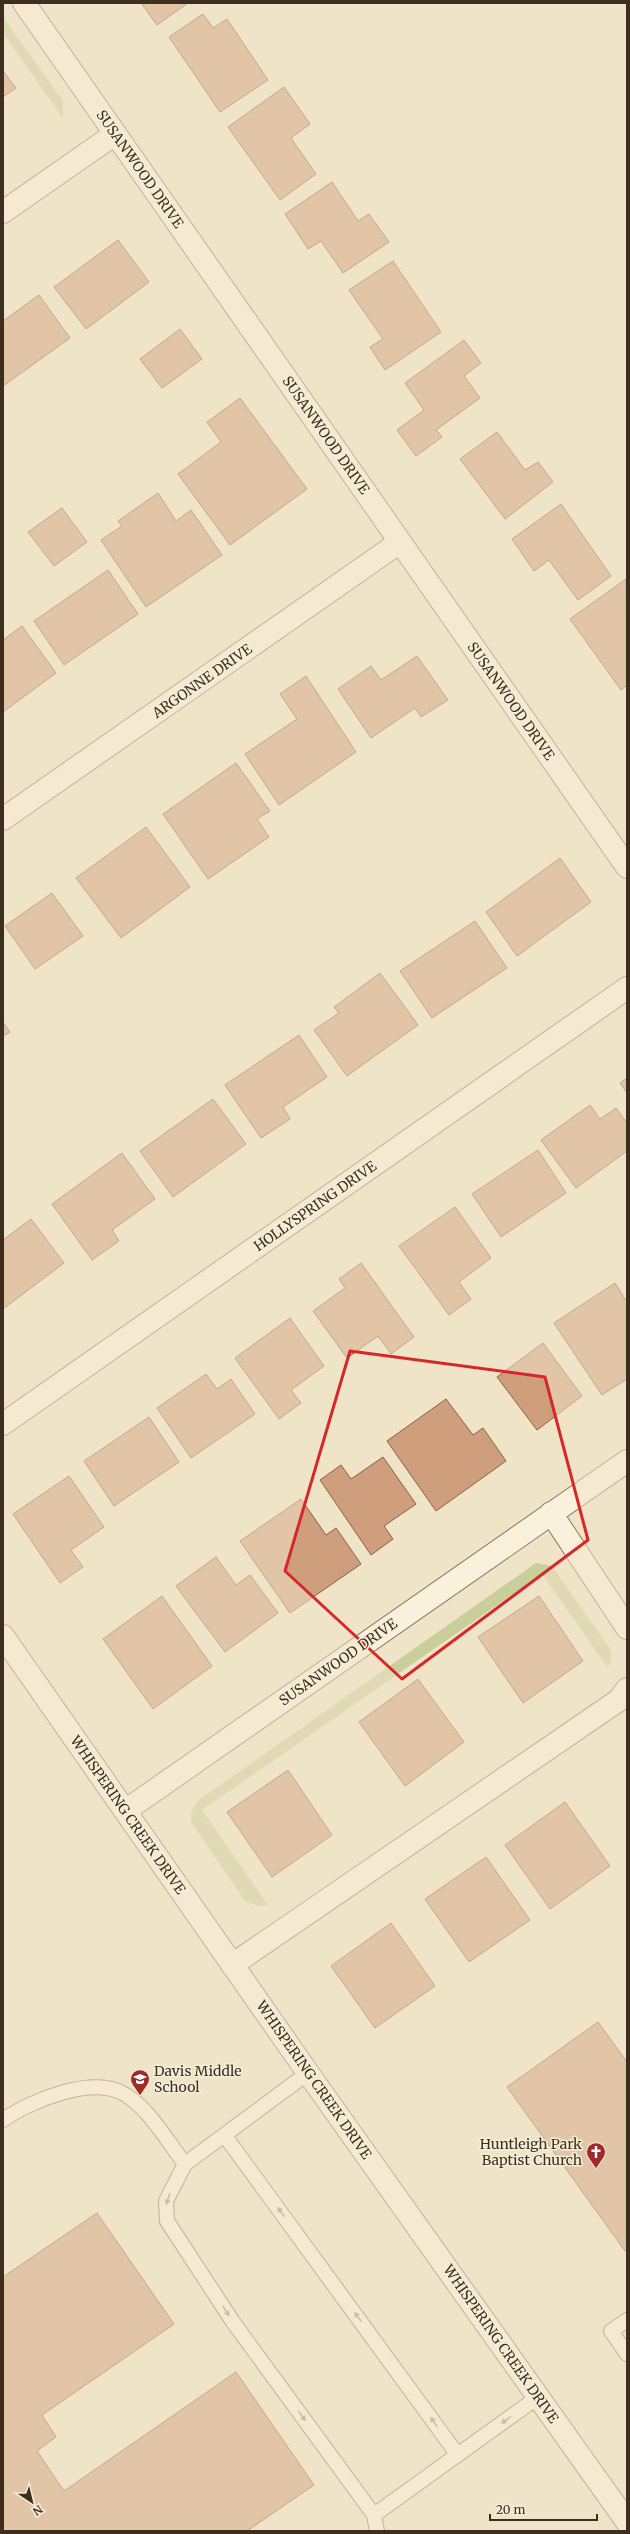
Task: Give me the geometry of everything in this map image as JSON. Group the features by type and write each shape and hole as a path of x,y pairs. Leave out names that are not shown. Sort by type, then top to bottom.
{"street":[{"name":"SUSANWOOD DRIVE","path":"24,3 627,867"},
{"path":"3,212 115,134"},
{"name":"ARGONNE DRIVE","path":"3,819 400,542"},
{"name":"HOLLYSPRING DRIVE","path":"3,1424 627,988"},
{"name":"SUSANWOOD DRIVE","path":"125,1811 627,1461"},
{"path":"551,1513 627,1628"},
{"name":"WHISPERING CREEK DRIVE","path":"3,1636 308,2073 627,2522"},
{"path":"232,1965 619,1700 627,1689"}],"lane":[{"path":"308,2073 225,2136 185,2164 166,2201 167,2221 233,2322 374,2515 377,2531"},
{"path":"3,2120 49,2098 87,2087 109,2089 125,2094 138,2105 185,2164"},
{"path":"225,2136 457,2454"},
{"path":"627,2320 611,2331 627,2354"},
{"path":"374,2515 538,2397"}],"highlighted area":[{"path":"350,1351 545,1377 588,1540 402,1679 285,1571"}],"green space":[{"path":"3,17 63,101 63,118 3,33"},
{"path":"536,1563 552,1566 610,1649 611,1660 608,1668 542,1574 202,1810 268,1905 257,1906 245,1901 191,1822 191,1812 199,1800"}],"building":[{"path":"141,3 188,3 157,25"},
{"path":"203,14 213,28 227,19 268,80 220,112 169,37"},
{"path":"3,71 16,88 3,97"},
{"path":"284,87 310,124 291,138 316,174 280,200 228,127"},
{"path":"332,182 358,221 369,214 389,242 343,273 321,241 308,249 285,214"},
{"path":"118,240 149,282 86,329 54,287"},
{"path":"393,261 441,332 385,370 370,347 383,339 349,290"},
{"path":"39,295 70,338 3,386 3,321"},
{"path":"180,329 202,359 162,388 140,359"},
{"path":"464,340 481,363 464,376 480,398 436,430 442,437 416,456 397,430 424,410 405,383"},
{"path":"240,398 307,489 230,545 178,474 221,442 207,422"},
{"path":"497,432 525,470 538,462 553,482 505,519 460,459"},
{"path":"158,493 176,521 191,510 222,555 146,607 101,540 122,526 118,521"},
{"path":"561,504 611,576 578,600 549,560 534,571 512,539"},
{"path":"62,508 87,542 54,566 28,532"},
{"path":"108,570 138,614 64,665 34,621"},
{"path":"626,579 627,685 621,690 570,619"},
{"path":"22,626 56,673 3,712 3,640"},
{"path":"417,656 448,700 421,717 415,708 371,738 338,689 371,666 381,680"},
{"path":"306,676 356,752 279,805 245,754 297,719 280,694"},
{"path":"236,763 270,811 257,819 269,837 208,879 163,814"},
{"path":"146,827 190,887 121,938 76,878"},
{"path":"560,858 591,902 517,956 486,912"},
{"path":"52,893 83,936 35,969 5,926"},
{"path":"475,921 507,968 432,1018 400,971"},
{"path":"380,973 418,1025 347,1076 314,1030 339,1013 334,1007"},
{"path":"3,1022 10,1032 3,1036"},
{"path":"299,1035 327,1077 283,1107 290,1119 261,1138 225,1085"},
{"path":"627,1078 627,1093 620,1083"},
{"path":"213,1099 246,1144 173,1197 140,1151"},
{"path":"590,1105 600,1119 616,1108 627,1123 627,1151 576,1188 541,1140"},
{"path":"538,1150 566,1193 501,1237 472,1194"},
{"path":"122,1153 155,1199 112,1230 119,1241 92,1260 52,1204"},
{"path":"455,1207 491,1258 459,1282 471,1299 449,1315 399,1246"},
{"path":"31,1219 64,1263 3,1309 3,1240"},
{"path":"361,1263 414,1337 391,1354 378,1336 347,1358 313,1311 345,1288 339,1279"},
{"path":"615,1283 627,1302 627,1379 602,1395 554,1323"},
{"path":"290,1318 324,1366 291,1390 301,1403 279,1419 235,1358"},
{"path":"543,1343 582,1396 537,1430 497,1377"},
{"path":"206,1374 217,1389 231,1379 255,1414 191,1458 157,1408"},
{"path":"446,1399 473,1435 483,1428 506,1461 436,1511 387,1441"},
{"path":"149,1417 179,1462 114,1506 84,1461"},
{"path":"383,1457 416,1504 384,1526 393,1539 371,1555 320,1480 341,1465 351,1479"},
{"path":"69,1476 104,1527 71,1550 83,1567 60,1583 13,1514"},
{"path":"301,1499 326,1535 336,1528 361,1564 290,1613 240,1541"},
{"path":"216,1557 236,1585 250,1575 278,1613 225,1652 176,1586"},
{"path":"162,1596 212,1666 153,1709 103,1639"},
{"path":"539,1596 583,1661 523,1703 478,1637"},
{"path":"418,1679 464,1742 405,1786 359,1722"},
{"path":"288,1770 332,1835 272,1877 227,1812"},
{"path":"565,1802 610,1866 550,1909 505,1845"},
{"path":"486,1857 530,1920 469,1962 425,1899"},
{"path":"391,1923 435,1986 375,2028 331,1966"},
{"name":"Huntleigh Park Baptist Church","path":"598,2022 627,2062 627,2250 625,2251 507,2087"},
{"path":"97,2213 174,2324 42,2415 56,2437 37,2451 64,2491 236,2372 314,2485 247,2531 3,2531 3,2277"}],"place":[{"name":"Davis Middle School","path":"140,2096"},
{"name":"Huntleigh Park Baptist Church","path":"596,2169"}]}
